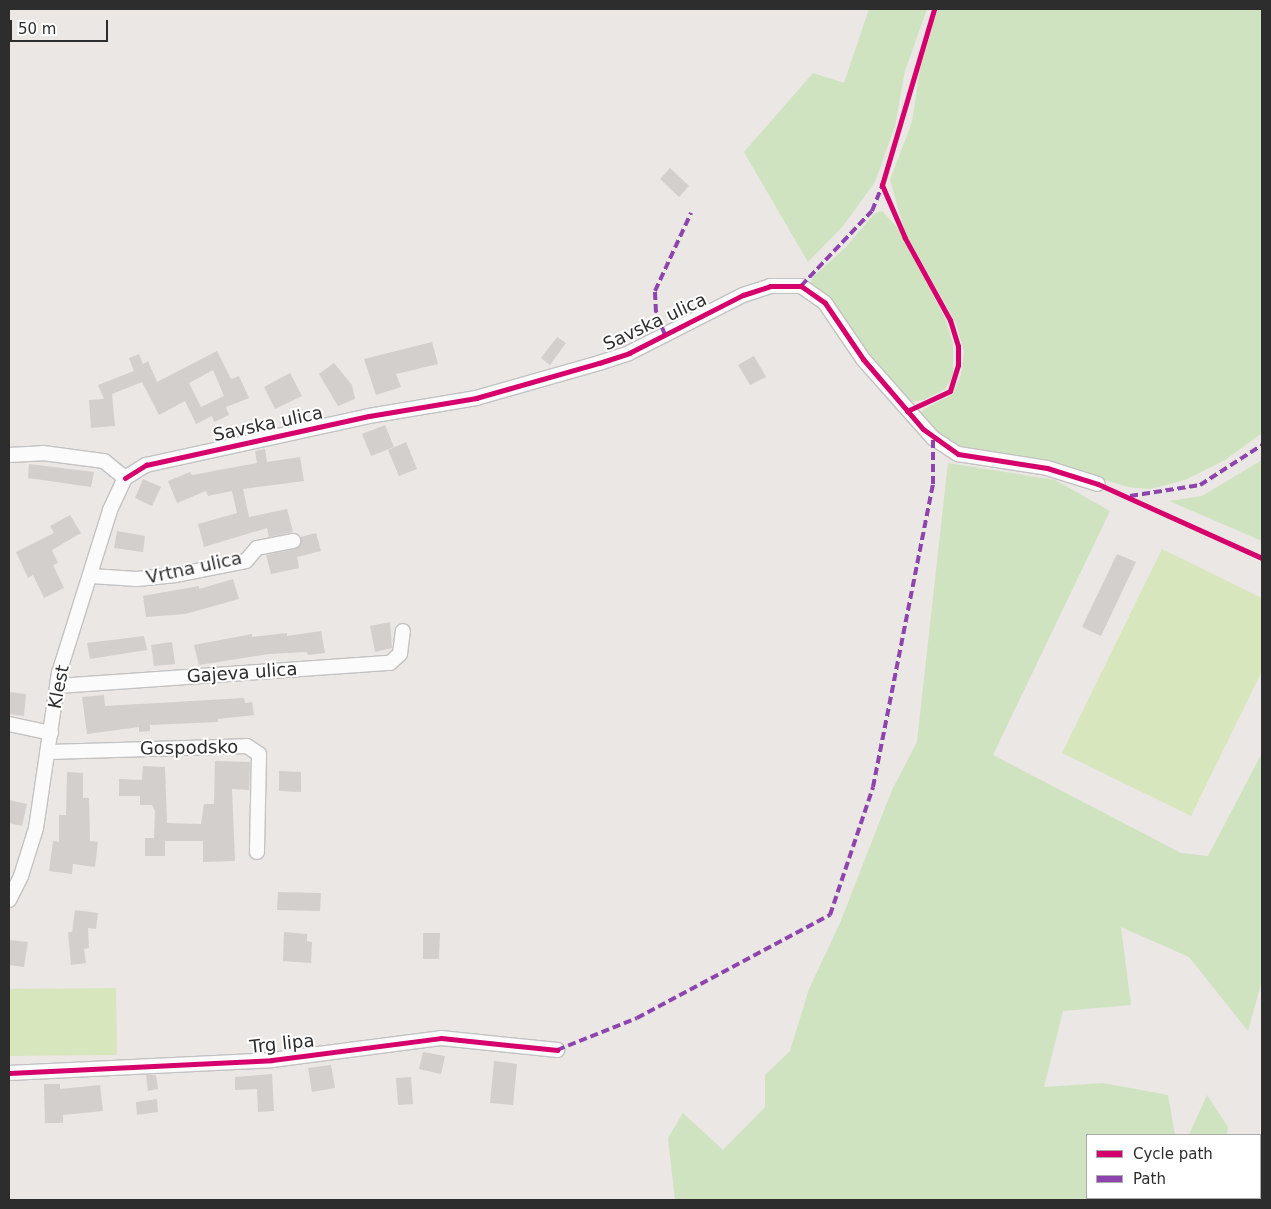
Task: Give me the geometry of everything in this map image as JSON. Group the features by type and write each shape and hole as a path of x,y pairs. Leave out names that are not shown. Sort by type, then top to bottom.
{"street":[{"name":"Savska ulica","path":"125,478 146,465 369,416 476,398 552,377 629,353 743,295 770,286 801,286 825,303 863,359 933,438 958,454 1047,468 1098,484"},
{"path":"9,455 43,454 104,461 125,478"},
{"name":"Klest","path":"9,900 21,876 36,828 58,686 110,510 125,478"},
{"name":"Vrtna ulica","path":"91,576 137,579 176,575 246,560 257,548 293,541"},
{"name":"Gajeva ulica","path":"58,686 390,663 400,654 403,631"},
{"path":"9,724 51,734"},
{"name":"Gospodsko","path":"49,752 247,746 259,754 257,852"},
{"name":"Trg lipa","path":"9,1074 272,1060 442,1038 557,1050"}],"green space":[{"path":"869,9 927,9 905,71 895,126 875,182 843,226 808,262 744,152 813,73 844,83"},
{"path":"938,9 1262,9 1262,433 1225,460 1185,480 1150,489 1128,487 1048,463 968,449 942,438 919,415 924,409 953,394 961,375 964,352 956,323 905,232 890,180 912,122 920,69"},
{"path":"882,211 897,227 945,318 953,344 953,376 945,389 924,400 909,402 884,377 811,283 812,278 846,247 874,214"},
{"path":"1262,460 1262,541 1169,501 1202,496"},
{"path":"948,463 1055,480 1110,511 993,755 1181,853 1208,856 1262,753 1262,980 1248,1031 1189,957 1121,927 1131,1005 1063,1011 1044,1087 1103,1083 1168,1095 1175,1134 1086,1134 1086,1199 1261,1199 1261,1178 1262,1200 675,1200 668,1138 683,1113 723,1150 765,1107 765,1075 790,1051 809,989 840,923 892,790 917,742"},
{"path":"1162,549 1262,598 1262,671 1191,816 1062,753"},
{"path":"116,988 117,1055 9,1056 9,989"},
{"path":"1207,1095 1228,1127 1227,1134 1189,1134"}],"building":[{"path":"670,168 689,186 679,197 660,179"},
{"path":"557,337 566,343 550,365 541,358"},
{"path":"432,342 438,364 396,374 401,387 376,395 364,359"},
{"path":"217,351 231,379 239,376 249,398 226,407 229,415 214,422 212,416 196,424 185,401 159,415 142,382 112,394 115,426 91,428 89,400 104,399 98,385 134,371 129,358 139,354 143,364 148,361 157,382","holes":["213,370 224,396 201,407 189,383"]},
{"path":"754,356 766,377 750,385 738,365"},
{"path":"334,363 352,385 355,399 338,406 319,374"},
{"path":"290,373 302,396 275,409 264,387"},
{"path":"385,425 394,447 371,456 362,434"},
{"path":"406,442 417,469 399,476 388,450"},
{"path":"265,449 267,462 300,457 304,481 243,489 249,517 287,509 293,532 269,537 267,528 204,547 198,524 237,513 232,491 208,496 206,491 177,503 168,481 190,472 192,475 257,463 255,451"},
{"path":"29,464 94,472 91,487 28,478"},
{"path":"143,479 161,487 152,506 135,498"},
{"path":"70,515 81,533 52,550 58,563 53,565 64,588 44,598 33,575 28,578 16,552 54,533 50,526"},
{"path":"117,531 145,536 143,552 114,548"},
{"path":"316,533 321,551 297,557 299,568 271,574 266,555 295,549 301,544 300,537"},
{"path":"1117,554 1136,562 1101,636 1082,627"},
{"path":"233,579 239,599 185,614 146,617 143,596 199,586 199,589"},
{"path":"390,622 392,648 375,652 370,626"},
{"path":"321,631 325,653 308,655 307,652 269,654 199,665 194,645 252,634 252,637 287,633 287,636"},
{"path":"144,636 147,650 90,659 87,643"},
{"path":"172,642 175,664 154,666 151,645"},
{"path":"9,692 26,694 24,716 9,714"},
{"path":"104,695 105,706 244,698 245,703 252,702 254,715 218,719 218,722 150,725 150,731 139,732 139,727 87,734 82,697"},
{"path":"215,761 250,762 249,790 232,789 235,861 203,862 203,841 165,841 165,856 145,856 145,838 154,838 155,811 152,805 140,805 140,796 119,796 119,779 142,780 143,766 165,767 167,823 201,824 204,804 214,804"},
{"path":"279,771 301,772 301,792 279,791"},
{"path":"67,772 83,773 83,798 89,798 90,841 98,842 95,867 73,864 72,874 49,871 53,841 59,842 59,815 66,815"},
{"path":"9,800 27,804 22,826 9,823"},
{"path":"278,892 321,893 320,911 277,910"},
{"path":"75,910 98,913 96,929 88,928 89,948 84,949 86,963 71,965 68,932 72,932"},
{"path":"284,932 307,934 307,941 312,942 311,963 283,961"},
{"path":"423,933 440,933 439,959 423,959"},
{"path":"9,940 28,942 24,967 9,965"},
{"path":"423,1052 445,1056 441,1074 419,1069"},
{"path":"494,1061 517,1064 513,1105 490,1103"},
{"path":"331,1065 335,1088 312,1092 308,1068"},
{"path":"272,1074 274,1111 258,1112 257,1089 235,1090 235,1077"},
{"path":"146,1075 156,1075 158,1089 148,1091"},
{"path":"411,1077 413,1104 398,1105 396,1078"},
{"path":"44,1084 60,1084 60,1089 100,1085 103,1111 63,1115 63,1123 45,1123"},
{"path":"157,1099 158,1112 137,1115 136,1102"}],"marked path":[{"path":"801,286 872,211 883,184"},
{"path":"665,335 656,312 655,291 691,213"},
{"path":"557,1050 637,1018 830,915 873,787 933,484 933,438"},
{"path":"1130,496 1200,485 1262,445"}],"cycle path":[{"path":"907,411 950,391 958,365 958,346 950,320 905,238 882,185 934,9"},
{"path":"125,478 146,465 369,416 476,398 629,353 743,295 770,286 801,286 825,303 863,359 923,429 958,454 1047,468 1098,484 1262,558"},
{"path":"9,1073 272,1060 441,1038 557,1050"}]}
